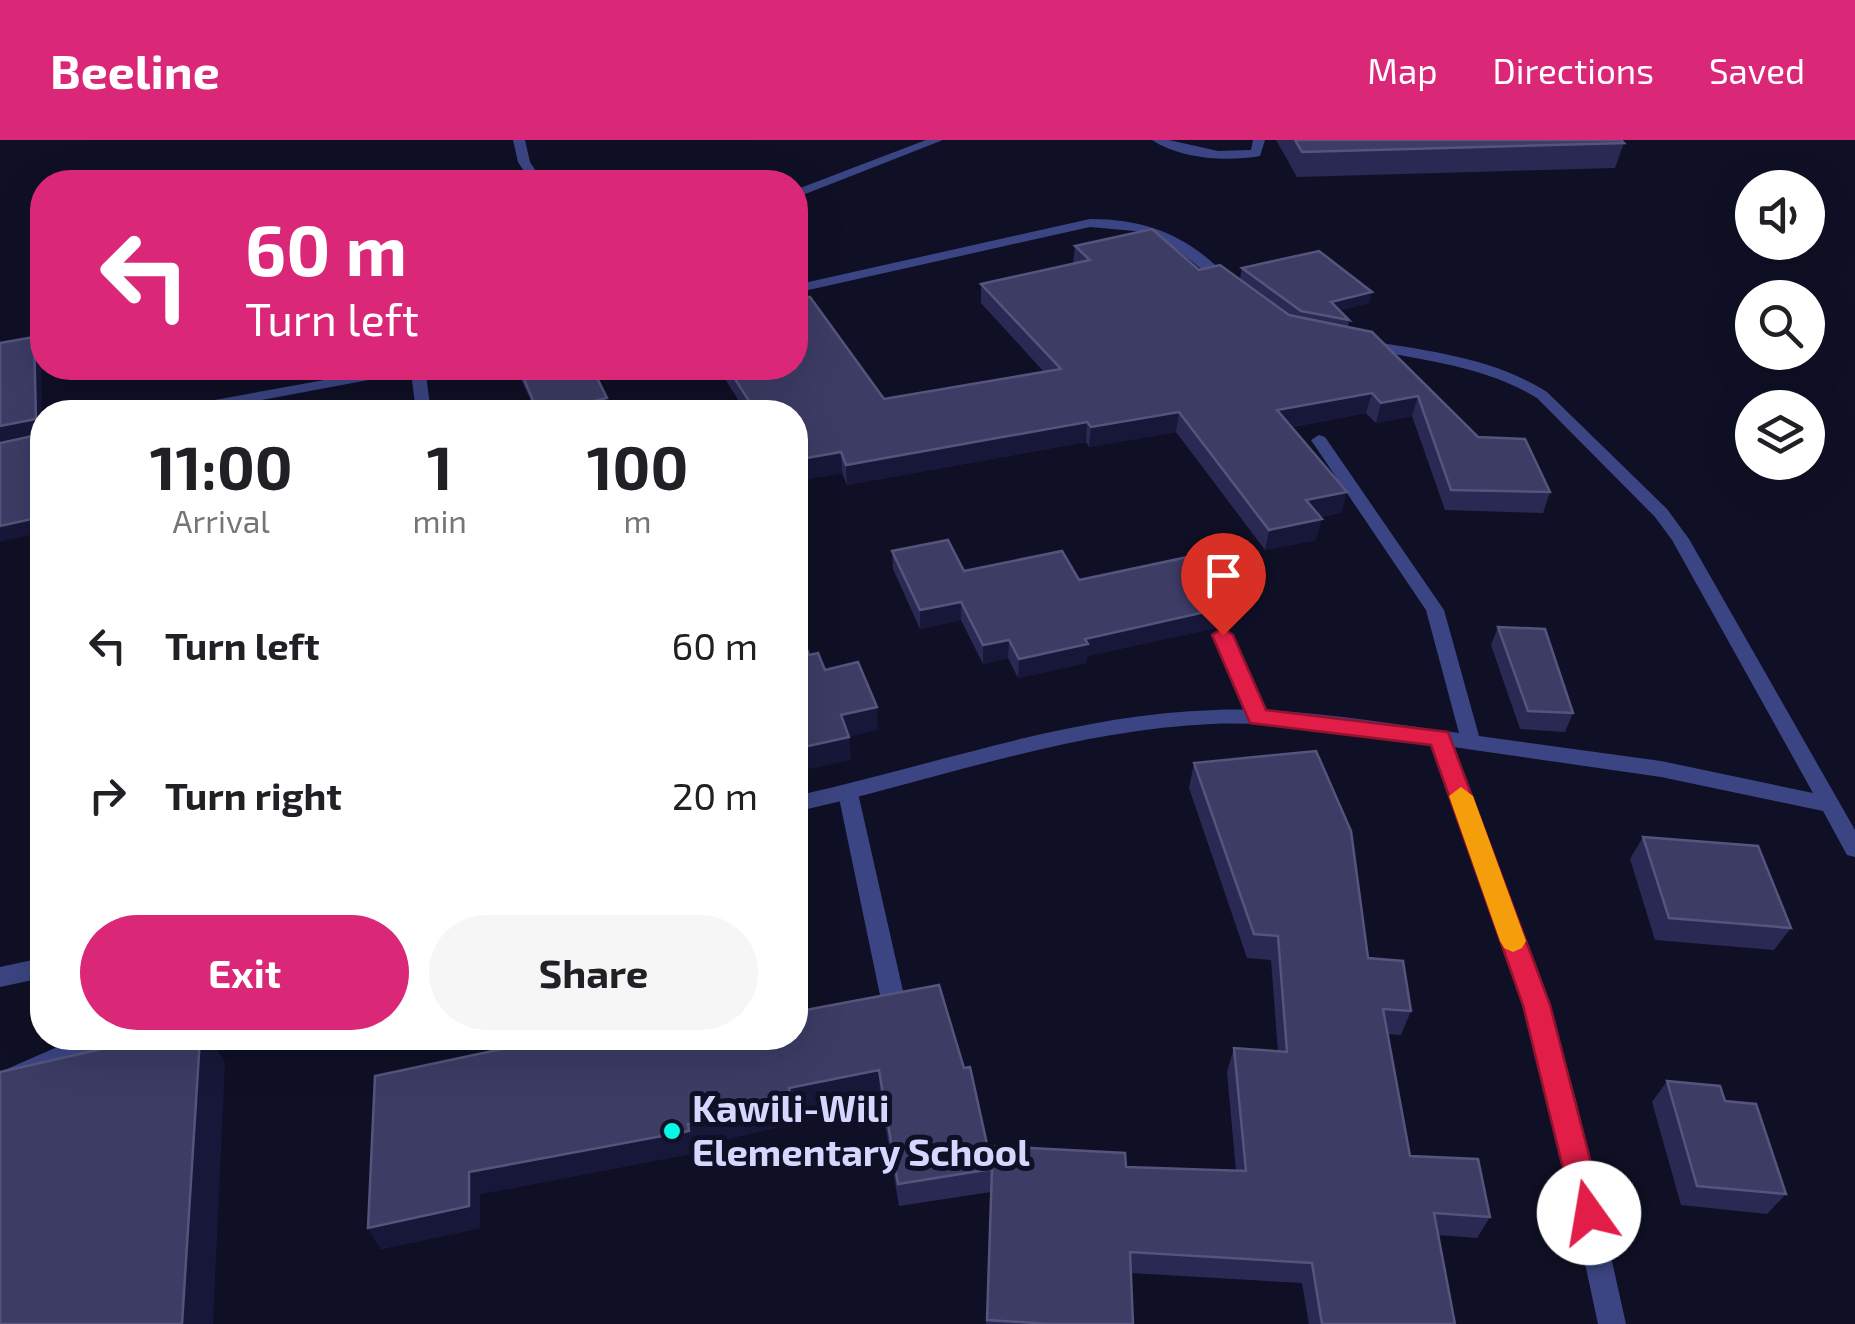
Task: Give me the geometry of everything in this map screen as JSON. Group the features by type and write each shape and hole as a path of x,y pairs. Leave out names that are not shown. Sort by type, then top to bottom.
{"street":[{"path":"519,140 529,170"},
{"path":"808,189 937,140"},
{"path":"1158,140 1210,155 1239,156 1256,152 1259,140"},
{"path":"808,286 1090,223 1130,221 1160,230 1237,291"},
{"path":"1356,342 1493,369 1521,379 1542,394 1661,512 1855,849"},
{"path":"241,400 350,380"},
{"path":"1319,440 1435,610 1471,742"},
{"path":"1223,635 1258,717"},
{"path":"808,801 1105,731 1183,719 1258,717 1661,769 1832,805"},
{"path":"1440,738 1536,1005 1568,1118 1612,1324"},
{"path":"848,793 892,1000"},
{"path":"0,977 30,971"},
{"path":"0,1084 75,1050"}],"building":[{"path":"1295,140 1621,140 1624,143 1302,152"},
{"path":"1152,229 1199,270 1220,265 1289,315 1372,332 1478,437 1525,439 1550,492 1451,490 1418,396 1381,403 1372,393 1277,410 1347,492 1306,500 1322,519 1269,530 1179,412 1091,427 1087,422 846,465 841,452 808,458 808,400 748,400 736,380 808,380 810,297 884,399 1061,369 981,284 1090,260 1075,246"},
{"path":"1319,251 1372,292 1331,302 1349,320 1301,311 1242,268"},
{"path":"30,338 30,380 35,380 36,400 30,400 30,420 0,426 0,343"},
{"path":"524,380 598,380 607,398 598,400 533,400"},
{"path":"30,437 30,519 0,526 0,443"},
{"path":"948,540 964,571 1062,551 1079,580 1188,557 1223,608 1085,639 1088,644 1019,659 1009,640 983,645 961,602 920,610 892,551"},
{"path":"1498,627 1545,629 1573,713 1528,711"},
{"path":"808,652 818,653 825,670 858,662 877,707 841,715 849,737 808,746"},
{"path":"1316,751 1351,831 1368,958 1403,961 1411,1011 1383,1009 1410,1156 1478,1159 1490,1217 1434,1213 1455,1324 1322,1324 1312,1263 1130,1252 1133,1324 987,1320 992,1169 898,1184 879,1070 789,1088 791,1100 688,1124 689,1131 469,1172 469,1206 368,1228 375,1076 497,1050 808,1050 808,1010 939,985 964,1068 970,1067 992,1167 993,1146 1125,1153 1126,1167 1246,1171 1234,1048 1287,1052 1278,936 1254,934 1194,763"},
{"path":"1643,837 1758,846 1791,928 1669,918"},
{"path":"97,1050 199,1050 182,1324 0,1324 0,1072"},
{"path":"1667,1081 1720,1086 1725,1101 1756,1104 1786,1194 1697,1186"}],"slow traffic":[{"path":"1461,796 1513,941"}],"place":[{"name":"Kawili-Wili Elementary School","path":"672,1131"}],"route":[{"path":"1223,635 1258,717 1440,738 1536,1005 1589,1213"}]}
